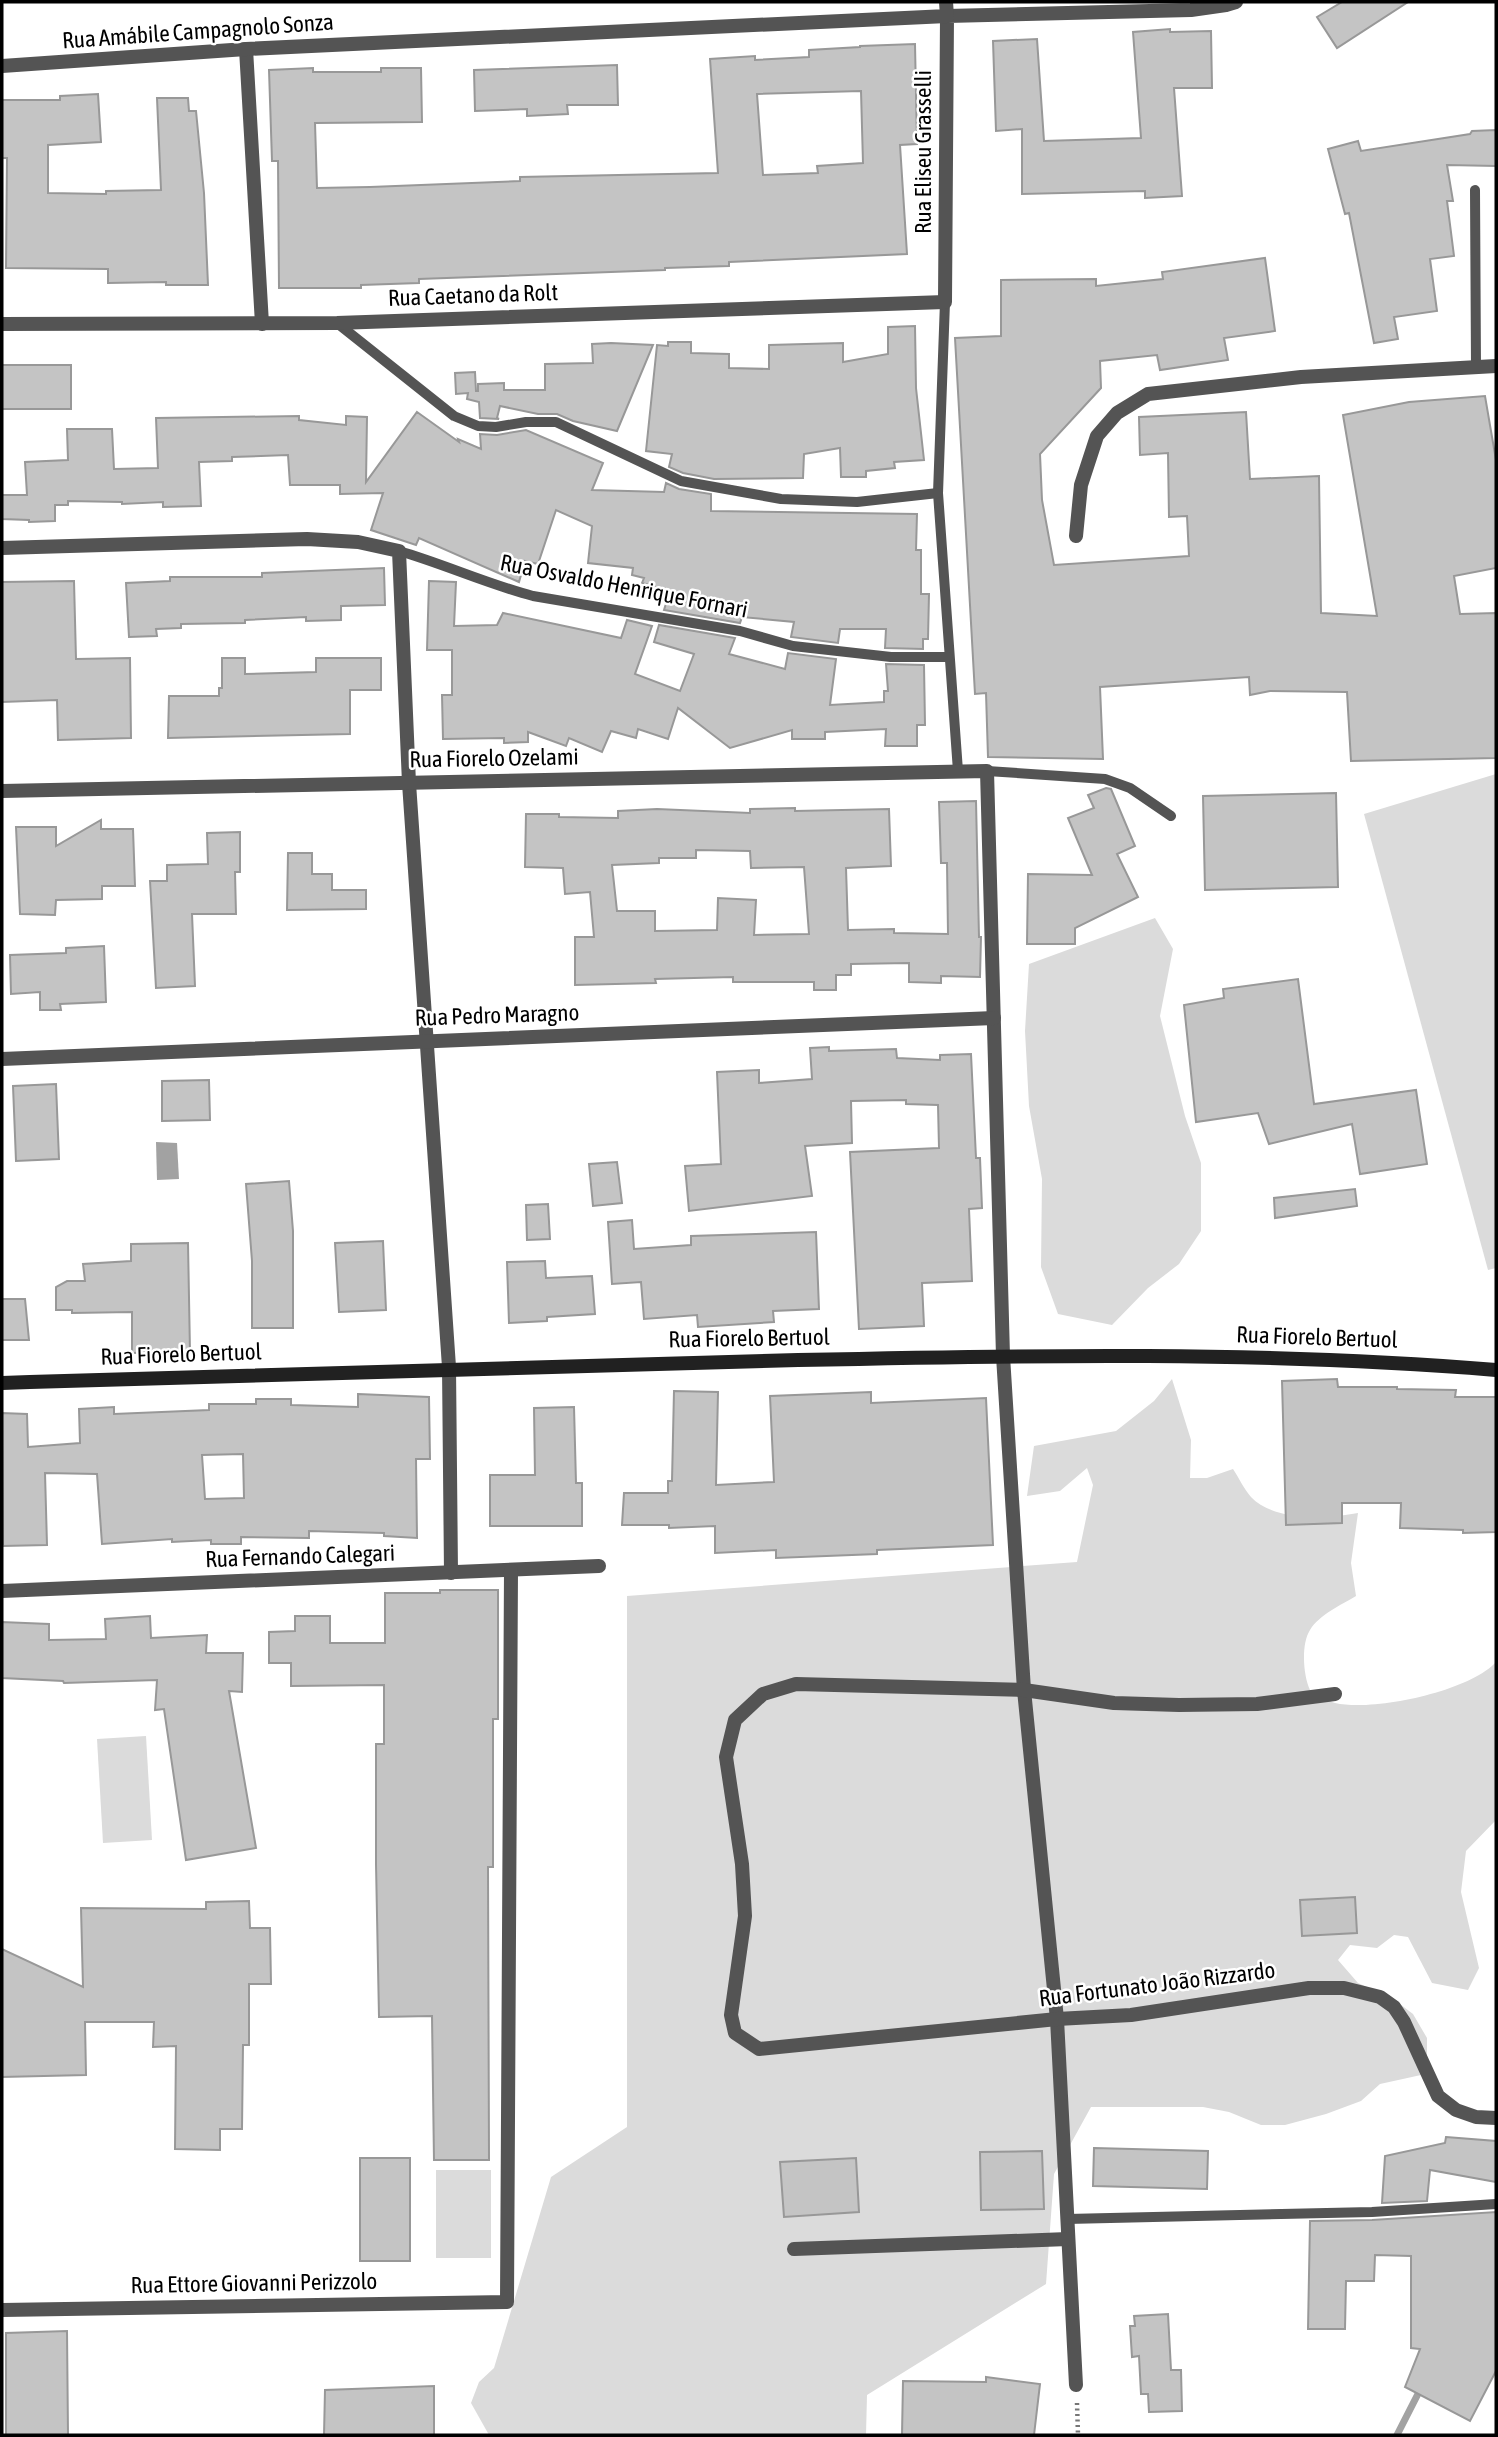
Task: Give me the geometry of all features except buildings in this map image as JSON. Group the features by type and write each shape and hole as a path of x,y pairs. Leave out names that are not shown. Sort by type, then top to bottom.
{"main road":[{"name":"Rua Fiorelo Bertuol","path":"2,1383 449,1367 1003,1356 1204,1355 1390,1361 1496,1370"}],"street":[{"name":"Rua Amábile Campagnolo Sonza","path":"2,66 246,49 946,9 1191,10 1229,3"},
{"name":"Rua Eliseu Grasselli","path":"945,302 946,9"},
{"path":"246,49 262,324"},
{"name":"Rua Caetano da Rolt","path":"2,324 337,323 945,302"},
{"path":"1076,536 1080,485 1097,436 1117,413 1148,394 1301,377 1496,366"},
{"name":"Rua Osvaldo Henrique Fornari","path":"2,548 307,539 358,542 399,551"},
{"path":"399,551 409,783 449,1367 451,1573"},
{"path":"987,771 1003,1356 1024,1690 1057,2019 1076,2385"},
{"name":"Rua Fiorelo Ozelami","path":"2,791 987,771"},
{"name":"Rua Pedro Maragno","path":"2,1059 994,1018"},
{"name":"Rua Fernando Calegari","path":"2,1591 599,1566"},
{"name":"Rua Ettore Giovanni Perizzolo","path":"2,2310 508,2302 511,1570"},
{"name":"Rua Fortunato João Rizzardo","path":"1024,1690 796,1684 763,1694 736,1720 726,1757 742,1864 746,1916 731,2015 736,2033 759,2049 1057,2019 1131,2015 1308,1988 1344,1988 1380,1997 1394,2007 1404,2022 1438,2096 1455,2110 1476,2117 1496,2118"},
{"path":"1024,1690 1114,1703 1179,1705 1257,1704 1335,1694"},
{"path":"794,2249 1068,2239"}],"lane":[{"path":"1475,190 1476,367"},
{"path":"945,302 939,493 948,657 958,771"},
{"path":"337,323 454,416 478,426 556,422 681,481 781,499 857,502 939,493"},
{"name":"Rua Osvaldo Henrique Fornari","path":"399,551 533,596 740,631 793,646 891,657 948,657"},
{"path":"987,771 1105,779 1130,788 1171,816"},
{"path":"1067,2219 1372,2211 1496,2204"}],"path":[{"path":"1076,2385 1078,2435"}],"shaded area":[{"path":"1496,774 1496,1268 1488,1270 1364,814"},
{"path":"1155,918 1173,949 1160,1016 1185,1116 1201,1163 1201,1231 1179,1264 1148,1288 1112,1325 1058,1314 1041,1267 1042,1179 1029,1106 1025,1031 1029,964"},
{"path":"156,1142 177,1143 179,1179 157,1180"},
{"path":"1172,1379 1191,1440 1190,1478 1207,1478 1233,1469 1251,1497 1273,1511 1302,1517 1332,1517 1358,1513 1351,1563 1356,1596 1325,1615 1307,1636 1304,1660 1310,1690 1335,1703 1352,1705 1396,1702 1465,1682 1496,1662 1496,1820 1466,1851 1461,1892 1479,1968 1468,1990 1432,1983 1408,1937 1394,1935 1377,1948 1350,1945 1338,1960 1358,1983 1392,1998 1413,2014 1427,2038 1427,2061 1421,2075 1380,2084 1361,2101 1285,2125 1261,2125 1229,2112 1203,2107 1091,2107 1054,2174 1046,2284 867,2395 866,2435 489,2435 471,2403 479,2382 494,2368 551,2177 627,2127 627,1596 1077,1562 1093,1485 1087,1468 1060,1491 1027,1496 1034,1446 1116,1431 1154,1401"},
{"path":"146,1736 152,1840 103,1843 97,1739"},
{"path":"436,2170 491,2170 491,2258 436,2258"}],"waterway":[{"path":"1397,2435 1422,2386"}]}
